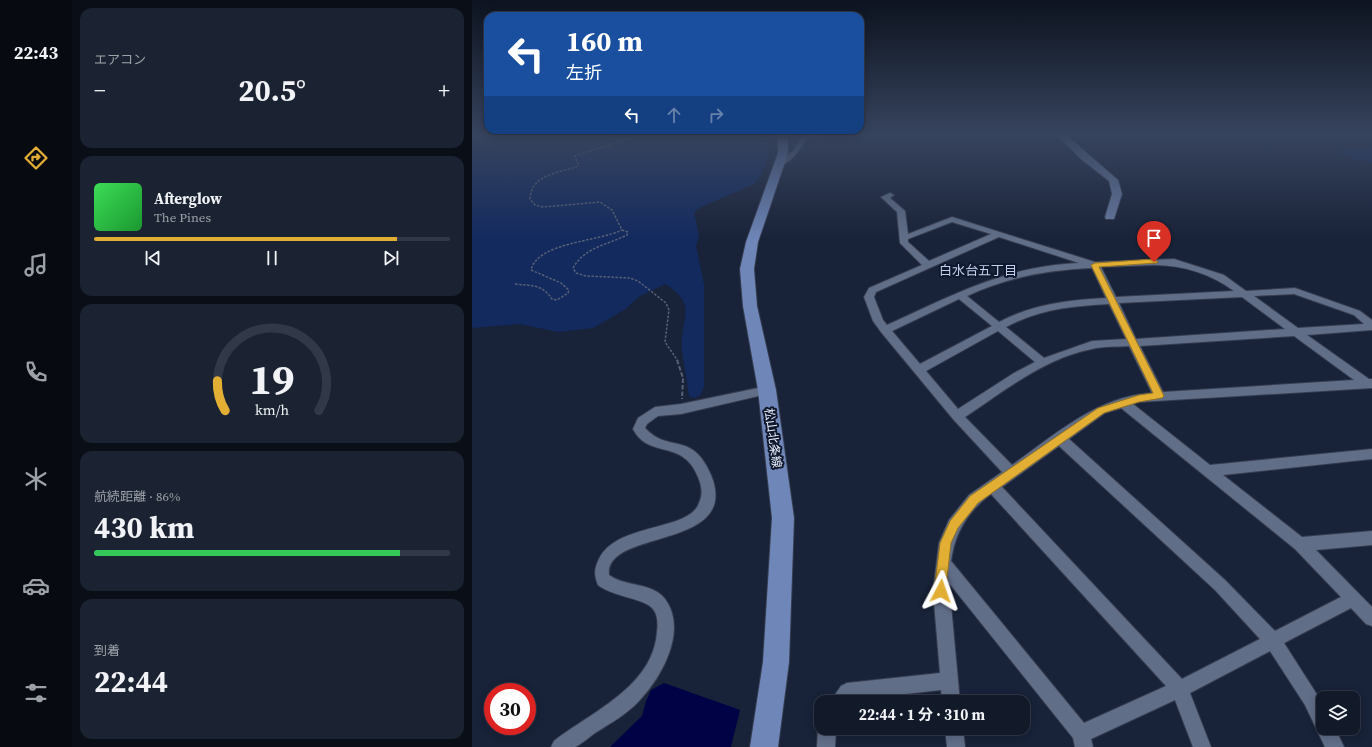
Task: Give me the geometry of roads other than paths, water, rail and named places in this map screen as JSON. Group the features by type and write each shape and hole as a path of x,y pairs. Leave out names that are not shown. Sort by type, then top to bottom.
{"main road":[{"name":"松山北条線","path":"764,747 776,662 783,518 780,484 767,390 750,306 747,270 752,242 777,170"}],"street":[{"path":"1101,170 1113,179 1118,195 1110,217"},
{"path":"890,195 885,197 901,211 904,243 929,266"},
{"path":"904,238 952,219 1095,265 1159,396"},
{"path":"999,234 872,290 869,298 878,320 885,330 957,416 1011,472"},
{"path":"885,330 985,284 1016,274 1044,268 1174,262 1221,277 1370,384"},
{"path":"918,370 998,326 1037,310 1068,302 1295,291 1357,313 1372,326"},
{"path":"960,295 1043,363"},
{"path":"957,416 1018,376 1055,357 1092,345 1131,341 1299,332 1372,326"},
{"path":"950,695 941,591 946,543 954,524 974,500 992,486 1101,410 1139,398 1370,384"},
{"path":"560,747 622,706 639,691 658,659 664,640 666,626 661,607 656,602 648,597 610,587 602,580 602,568 607,556 619,547 684,525 698,516 708,504 709,490 699,461 689,451 653,441 644,436 639,429 642,421 655,412 681,409 767,390"},
{"path":"1123,403 1300,544 1372,618"},
{"path":"1059,438 1220,585 1273,641 1316,709"},
{"path":"1207,471 1372,454"},
{"path":"992,486 1180,689 1202,747"},
{"path":"1300,544 1372,538"},
{"path":"943,563 1082,740 1354,598"},
{"path":"845,695 847,692 949,682"},
{"path":"826,747 827,735"},
{"path":"955,735 956,747"},
{"path":"1329,735 1335,747"}],"district":[{"name":"白水台五丁目","path":"978,270"}]}
